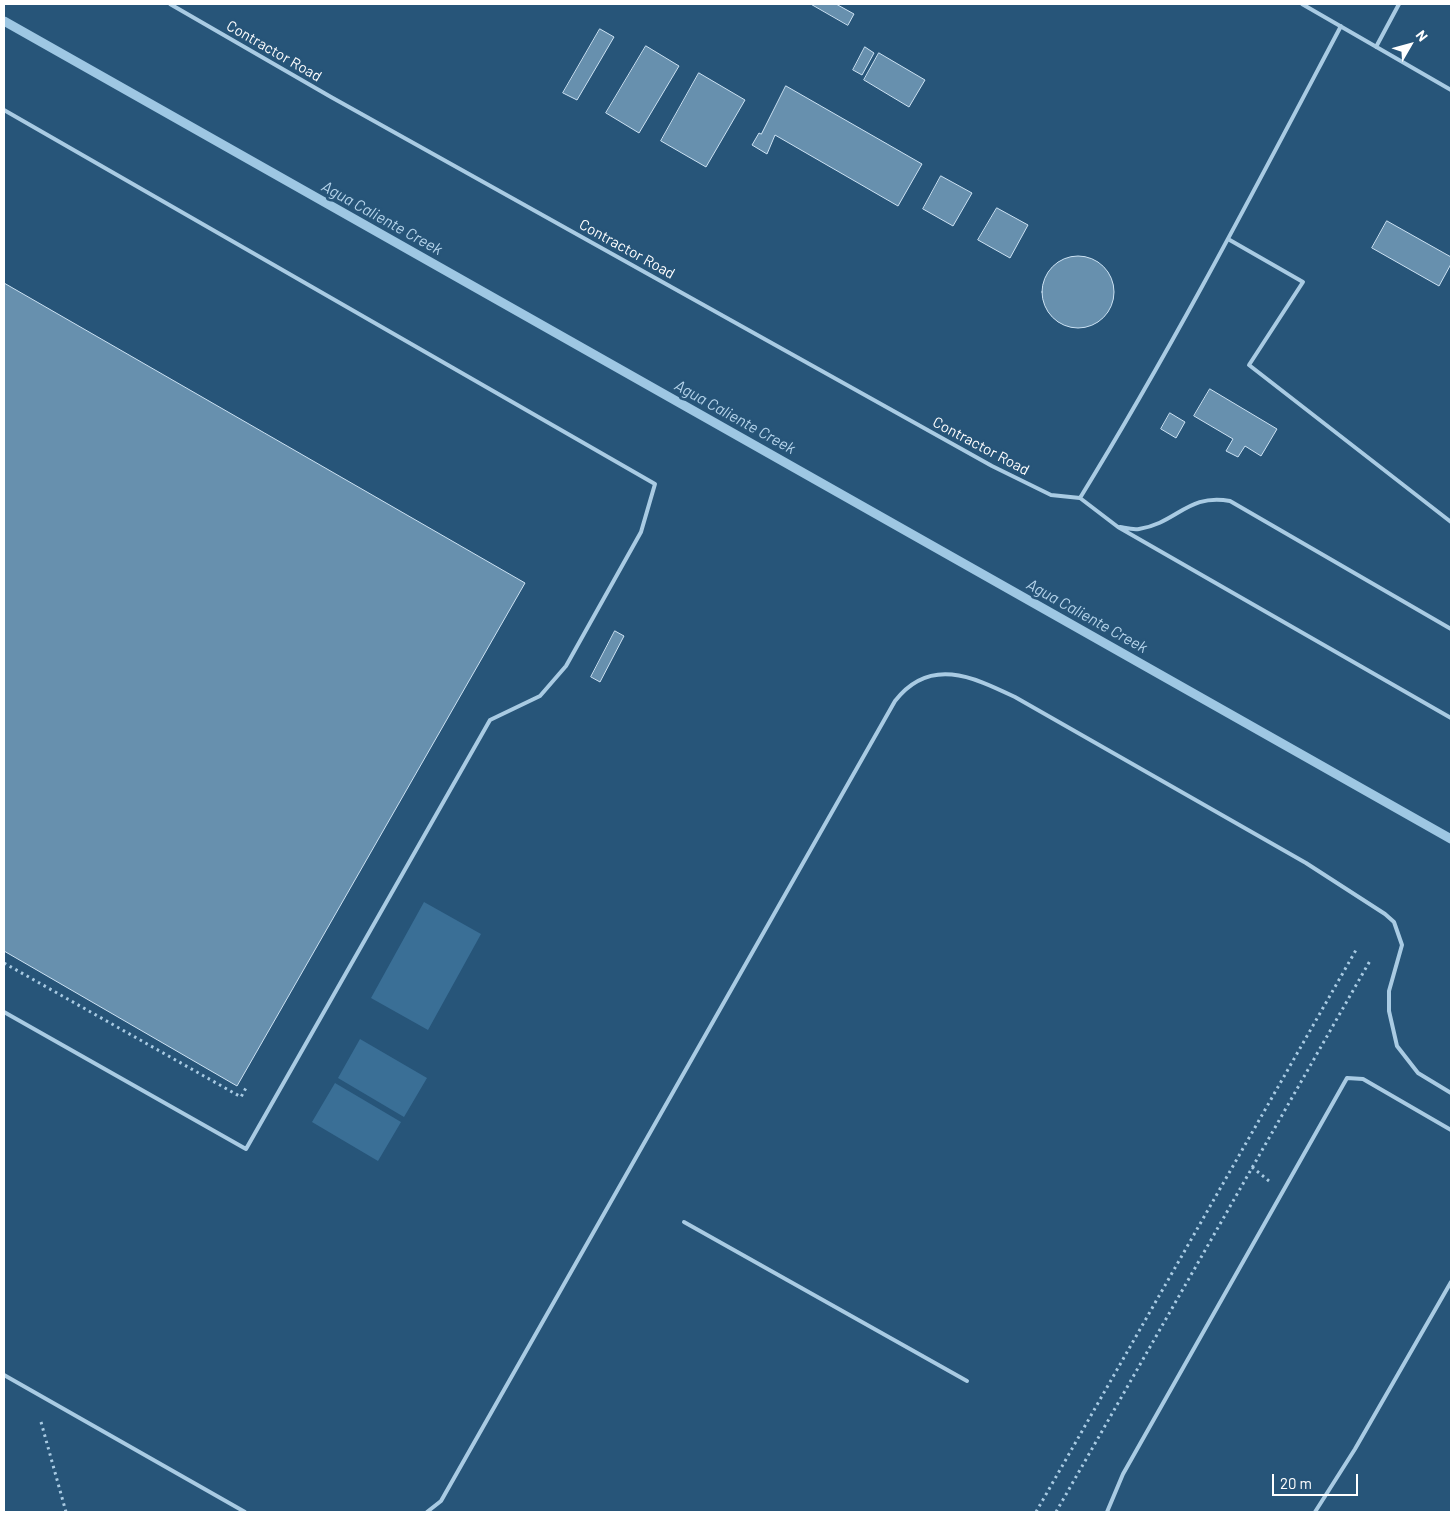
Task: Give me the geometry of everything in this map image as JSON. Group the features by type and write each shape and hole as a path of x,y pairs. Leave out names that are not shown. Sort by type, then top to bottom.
{"lane":[{"name":"Contractor Road","path":"170,4 331,97 992,466 1050,495 1080,498"},
{"path":"1304,4 1451,90"},
{"path":"1376,47 1399,4"},
{"path":"1341,26 1228,239 1127,422 1080,498 1118,527 1451,718"},
{"path":"4,110 655,484 641,532 566,666 540,696 490,720 246,1148 4,1012"},
{"path":"1228,239 1303,282 1249,365 1451,522"},
{"path":"1118,527 1138,530 1157,524 1197,502 1213,498 1230,501 1451,629"},
{"path":"426,1512 441,1501 896,701 909,687 929,676 940,673 966,677 1015,697 1306,863 1385,914 1396,926 1402,945 1389,991 1390,1011 1397,1046 1418,1073 1451,1093"},
{"path":"1107,1512 1123,1474 1347,1078 1363,1080 1451,1130"},
{"path":"684,1222 967,1381"},
{"path":"1315,1512 1355,1449 1451,1282"},
{"path":"4,1375 245,1512"}],"path":[{"path":"1036,1512 1356,950"},
{"path":"1056,1512 1371,958"},
{"path":"4,963 241,1097 247,1086"},
{"path":"41,1422 66,1512"}],"shaded area":[{"path":"424,902 481,934 428,1030 371,998"},
{"path":"360,1039 427,1078 404,1117 338,1078"},
{"path":"335,1083 401,1122 378,1161 312,1122"}],"building":[{"path":"811,4 836,4 854,14 848,25"},
{"path":"600,29 614,37 577,100 563,93"},
{"path":"646,46 679,66 639,133 606,113"},
{"path":"865,47 874,53 862,75 853,70"},
{"path":"879,53 925,80 909,107 864,80"},
{"path":"699,73 745,100 706,167 661,141"},
{"path":"786,86 922,164 898,206 775,135 767,154 752,145 759,133 761,134"},
{"path":"941,176 972,193 953,226 923,209"},
{"path":"997,208 1028,225 1010,258 978,240"},
{"path":"1387,221 1451,257 1451,264 1439,286 1372,248"},
{"path":"1078,256 1098,262 1108,272 1114,292 1108,312 1098,322 1078,328 1058,322 1048,312 1042,292 1048,272 1058,262"},
{"path":"4,283 525,583 237,1086 4,951"},
{"path":"1210,389 1277,429 1261,456 1245,446 1238,457 1226,451 1233,439 1194,416"},
{"path":"1170,413 1185,422 1176,438 1161,429"},
{"path":"615,631 624,636 600,682 591,677"}],"waterway":[{"name":"Agua Caliente Creek","path":"4,21 1451,839"}]}
